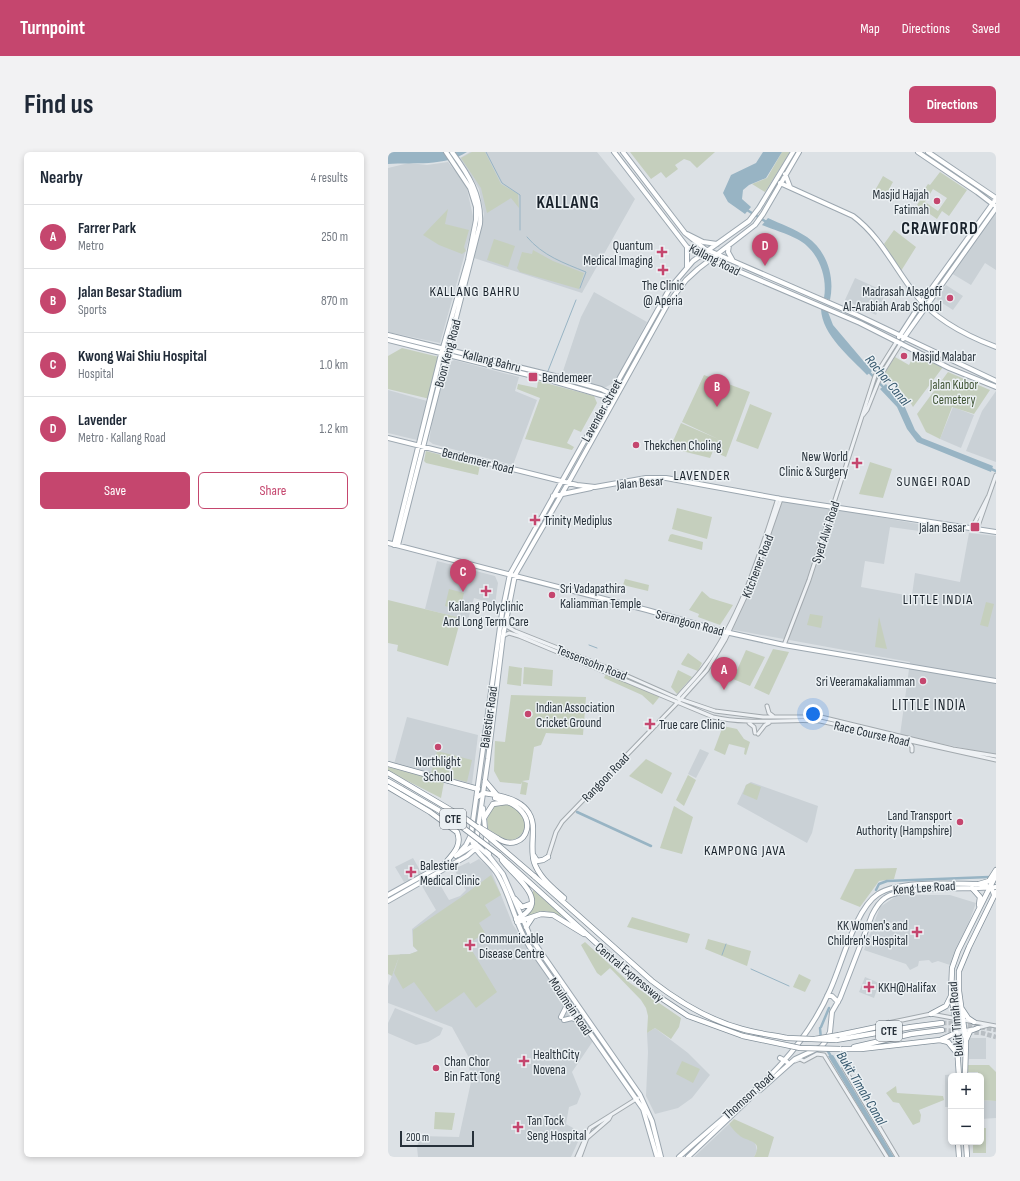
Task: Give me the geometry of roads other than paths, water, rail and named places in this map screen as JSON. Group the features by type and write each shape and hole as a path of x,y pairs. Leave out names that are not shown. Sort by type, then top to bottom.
{"highway":[{"path":"388,764 478,788"},
{"name":"Central Expressway","path":"388,773 406,782 477,827 586,921 652,981 673,997 709,1017 742,1029 787,1038 813,1040 836,1040 942,1023"},
{"name":"Central Expressway","path":"388,781 445,814 499,855 643,986 667,1004 705,1024 743,1036 794,1047 842,1049 911,1034 942,1030"},
{"path":"485,781 489,788 497,795"},
{"path":"388,788 430,812 457,832 459,837 458,846 449,860"},
{"path":"477,827 484,828 505,842 516,842 522,838 528,829 525,813 510,802 483,794"},
{"path":"477,797 483,794 510,797 527,810 533,823 534,860 541,875 586,921"},
{"path":"484,818 493,804 510,802"},
{"path":"533,852 537,861 548,857"},
{"path":"499,855 529,889 531,903 522,918"},
{"path":"979,884 989,881 996,870"},
{"name":"Bukit Timah Road","path":"959,1073 955,1020 951,995 953,962 980,907 993,887 996,875"},
{"path":"972,888 980,896 977,914"},
{"name":"Bukit Timah Road","path":"965,1073 966,1042 958,982 959,971 996,892"},
{"path":"515,899 519,905 524,908 531,903"},
{"path":"980,907 985,905 989,906"},
{"path":"516,920 534,915 553,914 580,933 586,934"},
{"path":"526,928 529,920 534,915"},
{"path":"932,1014 946,1006 951,995"},
{"path":"961,1007 968,1018 974,1022"},
{"path":"813,1040 817,1037 839,1035 882,1026 888,1023"},
{"path":"966,1042 970,1032 978,1028"},
{"path":"842,1049 861,1049 940,1040 956,1033"},
{"path":"940,1040 948,1042 958,1054"},
{"path":"958,1145 958,1157"},
{"path":"965,1145 966,1157"}],"main road":[{"path":"446,152 459,165"},
{"path":"452,152 459,165"},
{"name":"Kallang Road","path":"614,152 687,247 703,256 830,310 899,342 949,368 996,388"},
{"name":"Kallang Road","path":"623,152 693,242 709,251 832,304 996,381"},
{"path":"758,209 793,152"},
{"name":"Lavender Street","path":"513,574 569,483 667,305 686,280 716,254 755,225 799,152"},
{"path":"918,152 970,187 995,206"},
{"path":"902,337 926,306 995,206 996,198 928,152"},
{"name":"Boon Keng Road","path":"420,446 425,437 445,349 471,261 481,214 477,193 459,165"},
{"path":"785,174 791,187"},
{"path":"970,187 973,185 973,182"},
{"path":"758,209 776,183 780,183 853,216 867,226 926,306 953,325 996,347"},
{"path":"899,342 922,302 995,206"},
{"name":"Lavender Street","path":"513,574 553,496 670,288 693,261 703,256 749,221 758,209"},
{"path":"685,233 703,242 718,244"},
{"path":"729,245 728,255 736,263"},
{"path":"686,268 688,256 687,247"},
{"name":"Kallang Bahru","path":"388,335 445,349 601,392 616,398"},
{"name":"Kallang Bahru","path":"388,340 601,392"},
{"name":"Boon Keng Road","path":"396,545 444,354"},
{"path":"604,407 601,392 615,385"},
{"path":"425,437 431,449"},
{"name":"Bendemeer Road","path":"388,438 569,483"},
{"name":"Jalan Besar","path":"569,483 595,487 645,479 662,478 780,499 996,532"},
{"path":"553,496 595,487"},
{"name":"Serangoon Road","path":"388,543 513,574 728,632 784,645 996,681"},
{"name":"Balestier Road","path":"388,895 475,846 482,804 503,636 513,574"},
{"name":"Balestier Road","path":"456,856 466,845 470,835 477,797 502,613 513,574"},
{"path":"482,804 486,848 489,856"},
{"path":"388,901 471,854 475,846 470,835"},
{"name":"Moulmein Road","path":"475,846 489,856 503,874 515,899 526,928 538,948 640,1095 652,1120 659,1150 658,1157"},
{"name":"Moulmein Road","path":"475,846 499,876 516,920 529,946 645,1113 658,1157"},
{"path":"449,860 454,863"},
{"name":"Keng Lee Road","path":"810,1029 828,996 857,920 865,906 878,893 894,887 912,885 979,884 993,887"},
{"path":"828,996 832,996 838,1002 872,915 883,900 895,893 993,887 993,898"},
{"path":"878,893 883,900"},
{"path":"562,994 566,1007 562,1019 572,1018 583,1024"},
{"name":"Thomson Road","path":"688,1157 790,1063 821,1047 830,1032 832,1012 838,1002"},
{"name":"Thomson Road","path":"680,1157 780,1066 782,1060 810,1029"},
{"path":"782,1060 790,1063"},
{"path":"659,1150 666,1157"}],"street":[{"name":"Syed Alwi Road","path":"784,645 809,580 875,376 899,342"},
{"name":"Syed Alwi Road","path":"861,418 867,410 880,375 899,342"},
{"path":"974,529 996,476"},
{"name":"Kitchener Road","path":"728,632 753,580 780,499"},
{"name":"Tessensohn Road","path":"505,623 510,629 623,674 678,700"},
{"name":"Rangoon Road","path":"548,857 556,832 562,822 674,705 704,668 728,632"},
{"name":"Tessensohn Road","path":"503,636 509,633 519,636 678,700"},
{"name":"Race Course Road","path":"678,700 722,712 750,716 821,717 909,740"},
{"name":"Race Course Road","path":"678,700 713,717 745,722 820,721 996,760"},
{"path":"767,706 769,713 773,717"},
{"path":"745,722 754,727 757,734 765,725 774,721"},
{"path":"909,740 914,743 912,751 912,747 909,740"},
{"name":"Race Course Road","path":"914,743 966,753 996,756"},
{"path":"913,747 921,744"},
{"path":"888,1023 932,1014 955,1020 991,1024 996,1026"},
{"path":"956,1033 991,1024"},
{"path":"790,1063 800,1059 803,1062 817,1054 824,1055 886,1157"},
{"path":"804,1066 806,1060"},
{"path":"844,1068 897,1157"},
{"path":"577,1157 588,1129 601,1119 611,1115 627,1105 640,1095"},
{"path":"580,1157 587,1138 609,1119 611,1115"}],"water":[{"path":"388,152 467,152 458,157 439,162 388,164"},
{"path":"763,152 782,152 766,178 749,185 743,190 742,199 751,207 745,214 728,202 723,193 731,175 756,163"},
{"path":"768,218 807,237 820,250 828,265 830,274 830,300 824,298 824,280 820,264 810,249 797,239 762,225"},
{"path":"821,309 828,312 833,325 872,371 867,375 845,353 832,337 826,328"},
{"path":"886,384 904,405 915,430 922,438 993,466 991,472 917,442 907,429 897,407 880,389"},
{"path":"833,1055 894,1157 889,1157 828,1056"}],"waterway":[{"path":"486,152 502,183 520,195 520,230"},
{"path":"747,210 768,223"},
{"path":"527,237 533,244 547,254 586,272 580,288"},
{"path":"548,371 576,300"},
{"name":"Rochor Canal","path":"868,371 884,388"},
{"name":"Rochor Canal","path":"989,468 996,471"},
{"path":"589,645 597,648"},
{"path":"577,812 651,846"},
{"name":"Bukit Timah Canal","path":"876,890 879,884 887,881 989,877"},
{"path":"722,955 726,944"},
{"path":"751,969 789,986"},
{"name":"Bukit Timah Canal","path":"821,1027 829,1008"},
{"name":"Bukit Timah Canal","path":"820,1028 821,1039"},
{"name":"Bukit Timah Canal","path":"823,1043 832,1058"}],"tunnel":[{"path":"942,1023 958,1023 996,1030"},
{"path":"942,1030 982,1033 996,1037"}],"place":[{"name":"Masjid Hajjah Fatimah","path":"937,201"},
{"name":"Quantum Medical Imaging","path":"662,252"},
{"name":"Lavender","path":"765,266"},
{"name":"The Clinic @ Aperia","path":"663,270"},
{"name":"Madrasah Alsagoff Al-Arabiah Arab School","path":"950,298"},
{"name":"Masjid Malabar","path":"904,356"},
{"name":"Bendemeer","path":"533,377"},
{"name":"Jalan Besar Stadium","path":"717,407"},
{"name":"Thekchen Choling","path":"636,445"},
{"name":"New World Clinic & Surgery","path":"857,463"},
{"name":"Trinity Mediplus","path":"535,520"},
{"name":"Jalan Besar","path":"975,527"},
{"name":"Kallang Polyclinic And Long Term Care","path":"486,591"},
{"name":"Kwong Wai Shiu Hospital","path":"463,592"},
{"name":"Sri Vadapathira Kaliamman Temple","path":"552,595"},
{"name":"Sri Veeramakaliamman","path":"923,681"},
{"name":"Farrer Park","path":"724,690"},
{"name":"Indian Association Cricket Ground","path":"528,714"},
{"name":"True care Clinic","path":"650,724"},
{"name":"Northlight School","path":"438,747"},
{"name":"Land Transport Authority (Hampshire)","path":"960,822"},
{"name":"Balestier Medical Clinic","path":"411,872"},
{"name":"KK Women's and Children's Hospital","path":"917,932"},
{"name":"Communicable Disease Centre","path":"470,945"},
{"name":"KKH@Halifax","path":"869,987"},
{"name":"HealthCity Novena","path":"524,1061"},
{"name":"Chan Chor Bin Fatt Tong","path":"436,1068"},
{"name":"Tan Tock Seng Hospital","path":"518,1127"}],"district":[{"name":"KALLANG","path":"568,202"},
{"name":"CRAWFORD","path":"940,228"},
{"name":"KALLANG BAHRU","path":"475,291"},
{"name":"LAVENDER","path":"702,475"},
{"name":"SUNGEI ROAD","path":"934,481"},
{"name":"LITTLE INDIA","path":"938,599"},
{"name":"LITTLE INDIA","path":"929,705"},
{"name":"KAMPONG JAVA","path":"745,850"}],"park label":[{"name":"Jalan Kubor Cemetery","path":"954,392"}]}
